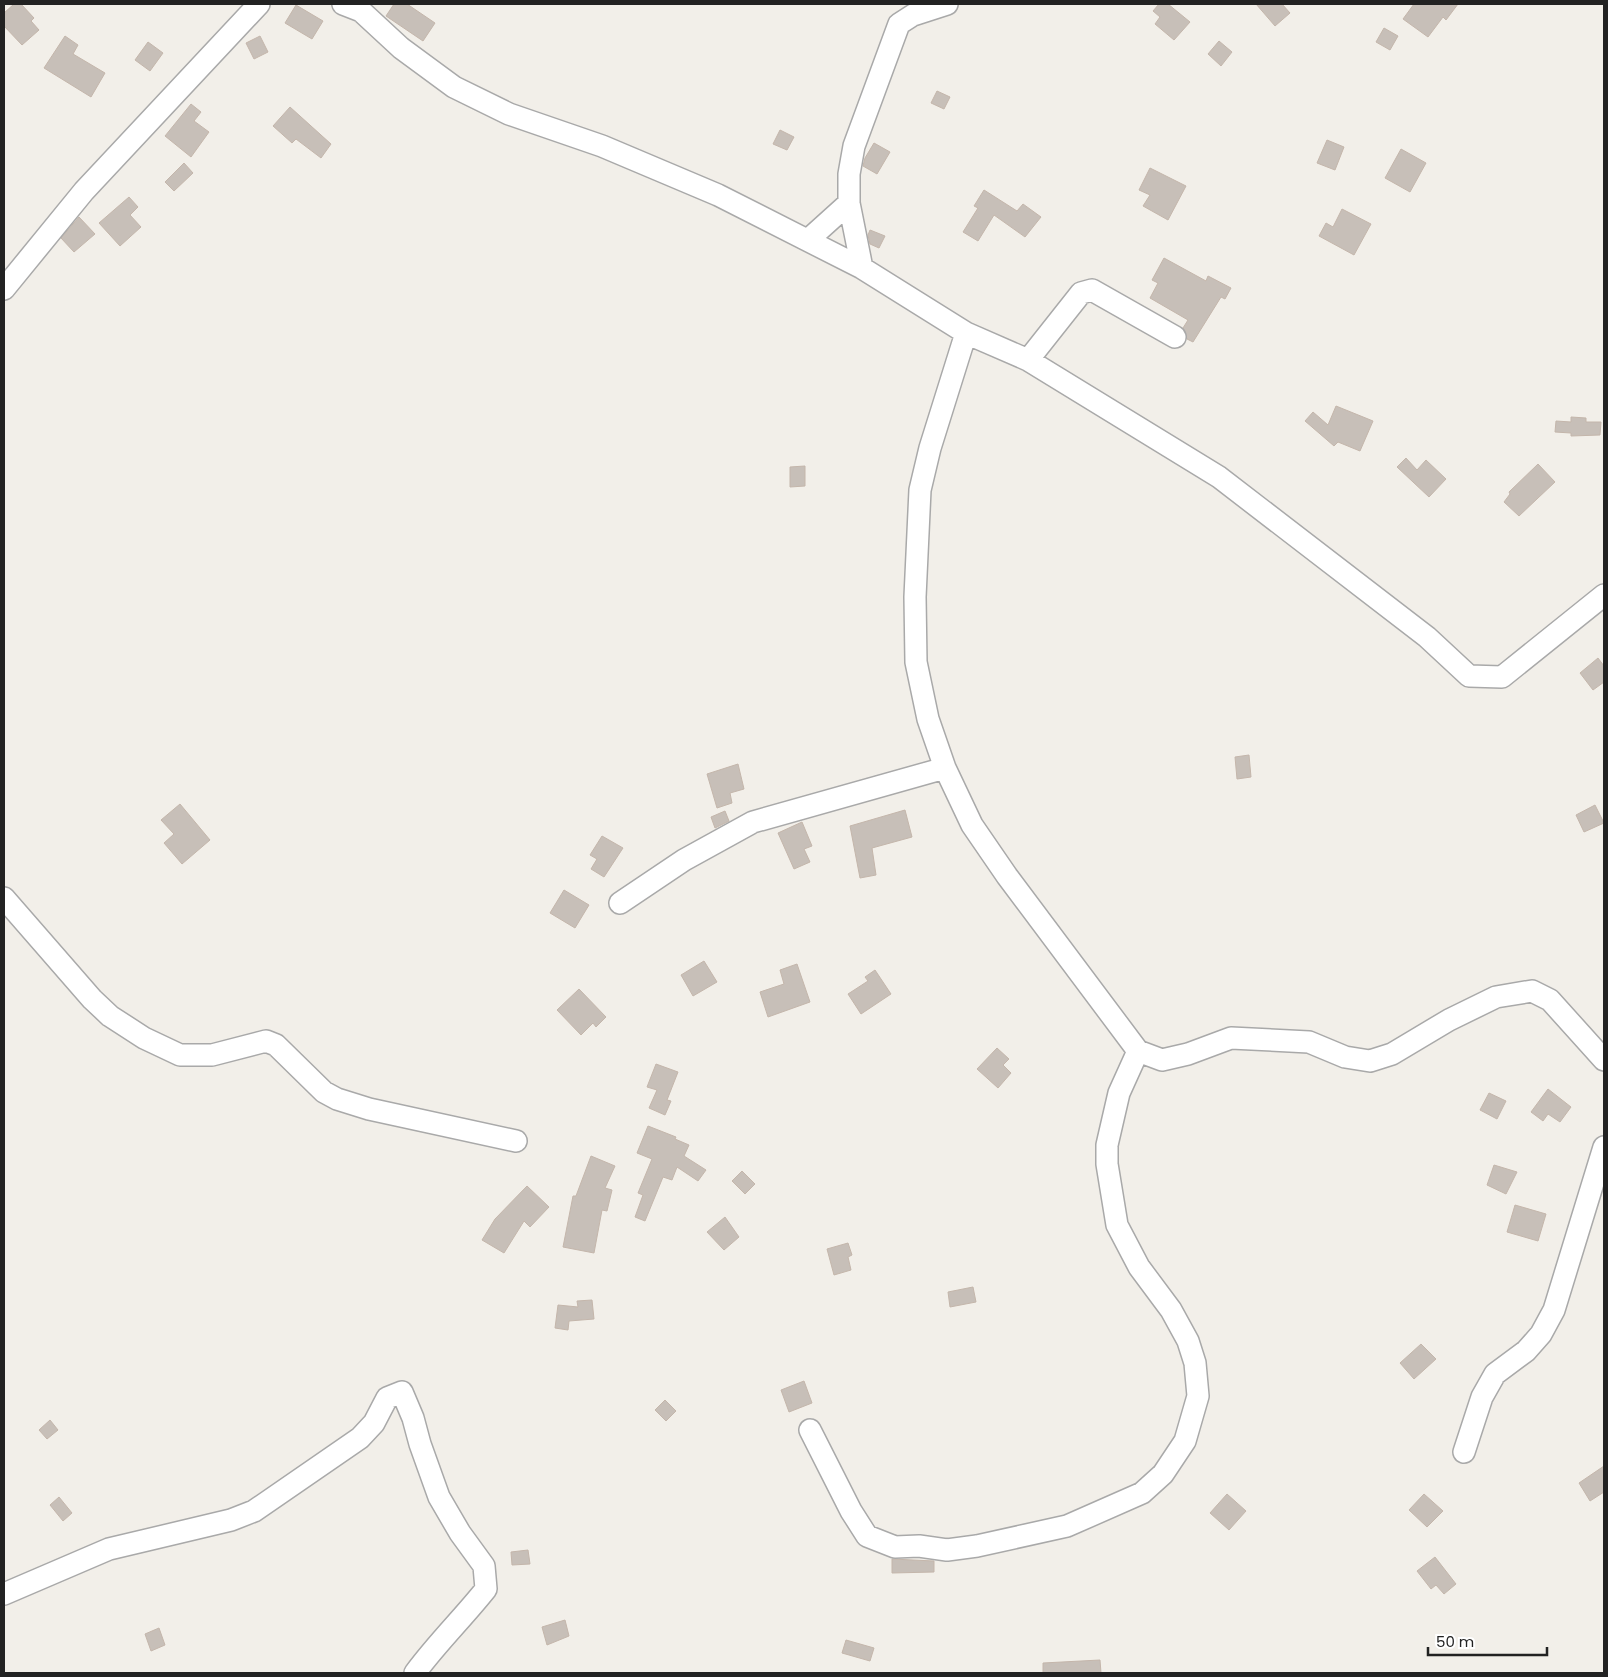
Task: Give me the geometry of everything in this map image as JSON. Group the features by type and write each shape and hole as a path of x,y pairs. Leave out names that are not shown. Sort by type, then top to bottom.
{"street":[{"path":"4,289 84,191 259,4"},
{"path":"343,4 361,11 401,48 462,91 509,114 602,146 718,195 862,268 966,333 1028,360 1219,477 1420,631 1469,676 1502,677 1604,595"},
{"path":"862,268 849,202 849,174 854,146 896,30 904,20 947,4"},
{"path":"808,240 849,202"},
{"path":"1028,360 1081,294 1092,290 1175,337"},
{"path":"966,333 930,448 920,490 915,597 916,662 928,719 945,768 972,825 1002,869 1138,1051 1162,1060 1188,1054 1231,1038 1309,1042 1345,1057 1370,1061 1392,1054 1449,1020 1496,996 1532,991 1550,1000 1604,1060"},
{"path":"620,903 684,860 753,822 945,768"},
{"path":"4,898 92,999 110,1016 144,1038 180,1055 212,1055 266,1041 276,1045 324,1092 338,1099 369,1109 516,1141"},
{"path":"810,1430 851,1511 867,1536 895,1547 919,1546 947,1550 977,1546 1067,1526 1142,1493 1163,1474 1185,1441 1198,1396 1195,1363 1188,1341 1171,1310 1138,1267 1116,1225 1107,1164 1107,1145 1119,1093 1138,1051"},
{"path":"1464,1452 1482,1397 1495,1374 1526,1351 1541,1334 1554,1310 1604,1147"},
{"path":"4,1594 109,1549 231,1520 254,1511 360,1438 374,1422 387,1398 402,1392 413,1418 439,1497 460,1533 484,1566 486,1589 463,1618 433,1648 415,1673"}],"building":[{"path":"14,4 21,4 34,18 31,21 39,30 22,45 4,26 4,13"},
{"path":"394,4 407,4 435,23 423,41 386,16"},
{"path":"1159,4 1168,4 1190,22 1174,40 1155,24 1160,17 1153,11"},
{"path":"1256,4 1282,4 1290,13 1275,26"},
{"path":"1414,4 1458,4 1446,20 1443,17 1428,37 1403,19"},
{"path":"296,5 323,21 312,39 285,23"},
{"path":"1384,28 1398,36 1390,50 1376,42"},
{"path":"65,36 78,45 73,54 105,73 91,97 44,68"},
{"path":"260,36 268,52 254,59 246,43"},
{"path":"1219,41 1232,52 1221,66 1208,54"},
{"path":"148,42 163,53 150,71 135,60"},
{"path":"937,91 950,97 944,109 931,103"},
{"path":"191,104 201,112 194,121 209,132 191,157 165,136"},
{"path":"290,107 331,144 321,158 296,139 292,143 273,126"},
{"path":"780,130 794,137 787,150 773,144"},
{"path":"1327,140 1344,147 1335,170 1317,163"},
{"path":"874,143 890,152 877,174 863,166 865,158"},
{"path":"1401,149 1426,163 1410,192 1385,178"},
{"path":"184,163 193,173 174,191 165,182"},
{"path":"1150,168 1186,186 1168,220 1143,206 1150,195 1139,190"},
{"path":"984,190 1017,211 1023,204 1041,217 1025,237 994,215 978,241 963,232 978,208 974,206"},
{"path":"129,197 138,207 130,215 141,227 120,246 99,223"},
{"path":"1342,209 1371,224 1354,255 1319,236 1326,223 1333,227"},
{"path":"79,217 95,234 74,252 61,238"},
{"path":"870,230 885,236 879,248 870,244 868,235"},
{"path":"1164,258 1206,281 1208,276 1231,288 1225,299 1221,297 1193,342 1187,339 1183,328 1188,320 1150,298 1158,283 1152,280"},
{"path":"1336,406 1373,421 1360,451 1338,442 1334,446 1305,421 1313,412 1328,425"},
{"path":"1571,417 1586,418 1586,422 1601,422 1600,435 1571,436 1571,433 1555,432 1556,421 1571,422"},
{"path":"1406,458 1417,470 1426,460 1446,479 1429,497 1397,467"},
{"path":"1538,464 1555,482 1519,516 1504,502 1510,494 1509,492"},
{"path":"805,466 805,486 790,487 790,467"},
{"path":"1598,658 1604,666 1604,682 1593,690 1580,673"},
{"path":"1249,755 1251,777 1237,779 1235,757"},
{"path":"738,764 744,789 730,793 732,803 717,808 707,774"},
{"path":"180,804 210,840 182,864 164,843 174,834 161,820"},
{"path":"1595,805 1604,823 1584,832 1576,815"},
{"path":"905,810 912,837 872,848 876,875 860,878 850,826"},
{"path":"725,811 729,821 715,828 711,817"},
{"path":"802,822 812,846 804,849 810,862 794,869 778,833"},
{"path":"602,836 623,848 604,877 591,869 597,859 590,855"},
{"path":"564,890 589,905 575,928 550,913"},
{"path":"704,961 717,982 693,996 681,975"},
{"path":"797,964 810,1002 768,1017 760,992 784,984 780,970"},
{"path":"875,970 891,994 861,1014 848,994 868,981 865,977"},
{"path":"579,989 606,1017 596,1027 593,1023 581,1035 557,1010"},
{"path":"997,1048 1009,1059 1003,1065 1011,1073 998,1088 977,1069"},
{"path":"656,1064 678,1072 667,1100 671,1101 665,1115 649,1108 657,1090 647,1087"},
{"path":"1548,1089 1571,1107 1560,1122 1548,1114 1543,1121 1531,1112"},
{"path":"1489,1093 1506,1101 1497,1119 1480,1110"},
{"path":"648,1126 676,1137 675,1139 689,1145 684,1156 706,1170 698,1181 677,1167 672,1180 663,1177 645,1221 635,1217 643,1195 638,1193 652,1159 637,1153"},
{"path":"591,1156 615,1166 605,1188 612,1190 607,1211 602,1210 594,1253 563,1247 573,1196 576,1196"},
{"path":"1494,1165 1517,1172 1506,1194 1487,1185"},
{"path":"742,1171 755,1184 745,1194 732,1181"},
{"path":"527,1186 549,1207 530,1227 524,1221 504,1253 482,1240 495,1219"},
{"path":"1515,1205 1546,1214 1538,1241 1507,1232"},
{"path":"725,1217 739,1237 724,1250 707,1232"},
{"path":"848,1243 852,1255 848,1257 851,1270 834,1275 827,1249"},
{"path":"973,1287 976,1302 950,1307 948,1292"},
{"path":"592,1300 594,1319 569,1321 568,1330 555,1328 558,1305 578,1307 577,1301"},
{"path":"1421,1344 1436,1359 1414,1379 1400,1363"},
{"path":"804,1381 812,1403 789,1412 781,1390"},
{"path":"665,1400 676,1411 666,1421 655,1410"},
{"path":"50,1420 58,1430 47,1439 39,1430"},
{"path":"1604,1466 1604,1492 1590,1501 1579,1483"},
{"path":"1227,1494 1246,1511 1229,1530 1210,1513"},
{"path":"1424,1494 1443,1511 1427,1527 1409,1510"},
{"path":"59,1497 72,1513 63,1521 50,1505"},
{"path":"528,1550 530,1564 512,1565 511,1552"},
{"path":"1435,1557 1456,1584 1444,1594 1436,1585 1431,1589 1417,1571"},
{"path":"892,1559 934,1561 934,1572 892,1573"},
{"path":"565,1620 569,1636 547,1645 542,1627"},
{"path":"159,1628 165,1645 151,1651 145,1634"},
{"path":"846,1640 874,1648 870,1661 842,1653"},
{"path":"1100,1660 1101,1673 1043,1673 1043,1663"}]}
